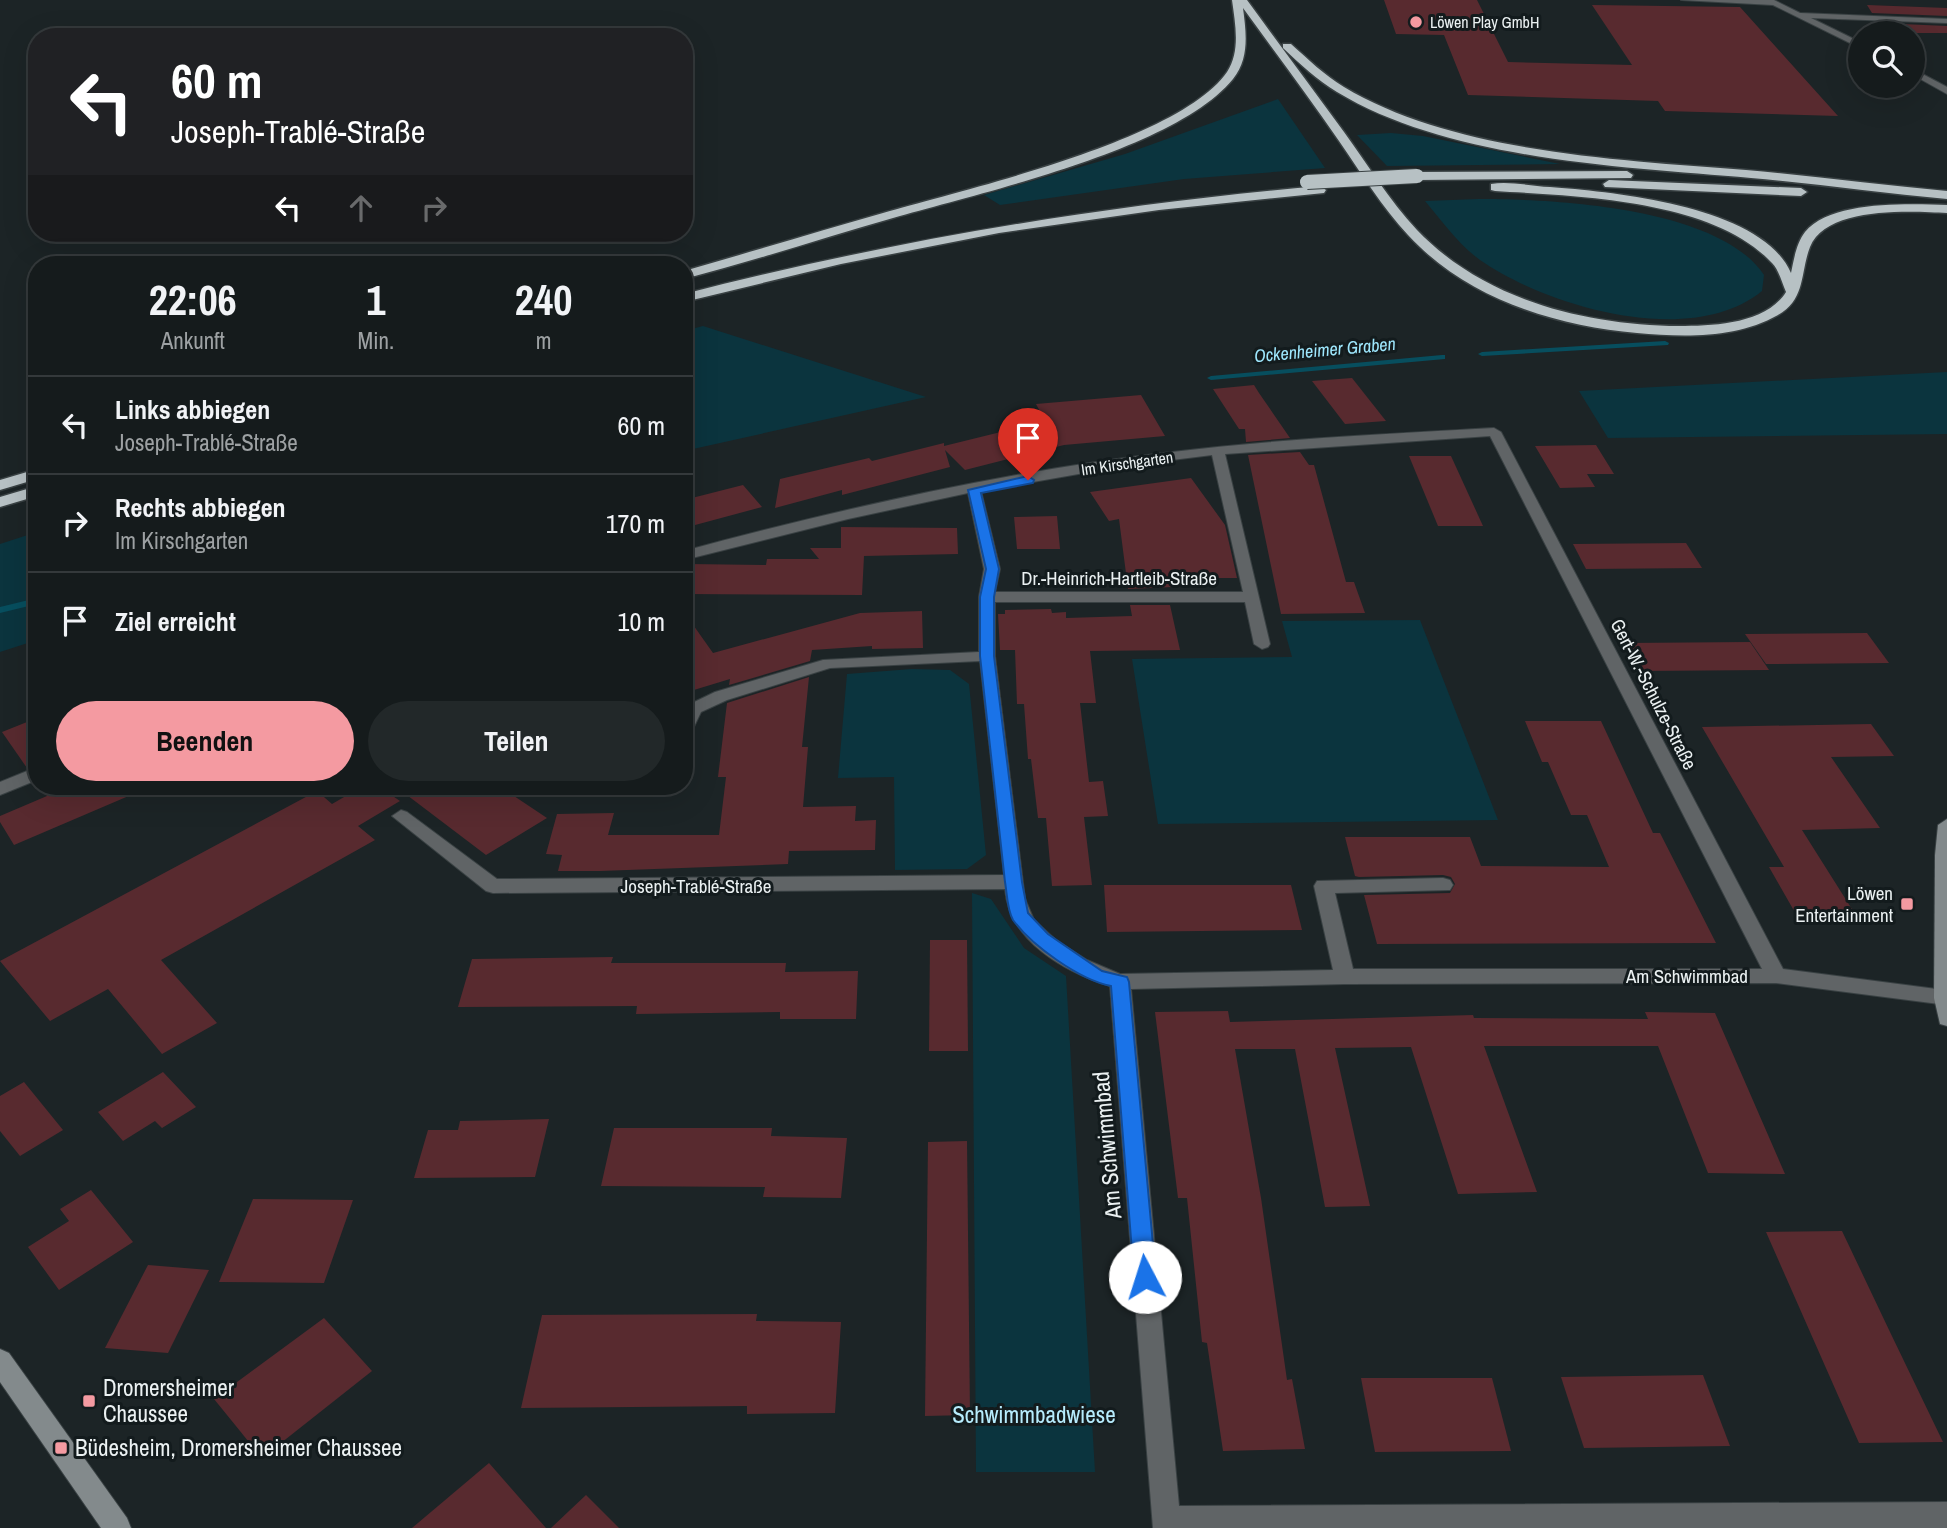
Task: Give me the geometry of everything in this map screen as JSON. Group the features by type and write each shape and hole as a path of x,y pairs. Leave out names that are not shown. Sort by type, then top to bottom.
{"highway":[{"path":"1240,0 1402,221 1443,261 1489,289 1575,319 1664,330 1742,323 1770,313 1793,293 1801,273 1808,236 1820,226 1867,211 1947,209"},
{"path":"693,272 989,186 1118,144 1162,126 1209,97 1236,66 1242,45 1240,0"},
{"path":"1253,15 1336,88 1373,107 1438,129 1561,155 1820,179 1887,189"},
{"path":"693,285 841,248 985,219 1140,197 1307,181 1657,176 1947,195"},
{"path":"693,296 870,252 1023,224 1184,202 1420,181 1444,185 1580,192 1678,211 1757,242 1778,258 1791,276 1793,293"},
{"path":"1444,185 1679,186 1947,203"},
{"path":"0,485 28,477"},
{"path":"0,502 28,494"}],"main road":[{"path":"1945,1008 1944,855 1947,825"},
{"path":"0,1361 117,1528"}],"street":[{"path":"1685,0 1771,1 1848,39"},
{"path":"1799,15 1947,21"},
{"path":"1925,79 1947,91"},
{"name":"Im Kirschgarten","path":"693,554 869,510 1124,463 1218,451 1494,432"},
{"name":"Gert-W.-Schulze-Straße","path":"1494,432 1776,976"},
{"name":"Dr.-Heinrich-Hartleib-Straße","path":"1218,451 1262,644"},
{"path":"974,490 992,569 987,597 987,656 1020,916 1042,939 1097,976 1120,982"},
{"name":"Dr.-Heinrich-Hartleib-Straße","path":"987,597 1251,597"},
{"path":"693,711 721,696 829,663 987,656"},
{"path":"0,789 28,777"},
{"name":"Joseph-Trablé-Straße","path":"401,816 493,886 1014,882"},
{"path":"1345,977 1324,886 1443,885"},
{"name":"Am Schwimmbad","path":"1166,1524 1120,982 1345,977 1776,976 1945,1008"},
{"path":"1166,1524 1947,1515"}],"green space":[{"path":"1278,99 1325,168 1184,179 1000,205 984,195 1125,154"},
{"path":"1391,133 1423,136 1560,164 1387,166 1357,135"},
{"path":"1479,199 1591,205 1674,221 1711,234 1742,252 1764,275 1762,291 1732,308 1698,317 1660,319 1620,315 1580,306 1543,293 1480,260 1458,240 1425,201"},
{"path":"703,326 926,397 693,449 693,329"},
{"path":"1947,372 1947,434 1608,438 1579,391"},
{"path":"28,535 28,643 0,652 0,544"},
{"path":"1420,620 1498,820 1158,824 1132,659 1292,657 1282,621"},
{"path":"912,669 950,670 969,684 986,855 967,869 895,870 894,777 838,778 847,674"},
{"name":"Schwimmbadwiese","path":"972,893 991,899 1024,948 1066,976 1095,1472 976,1472"}],"building":[{"path":"1384,0 1477,0 1508,62 1632,65 1592,5 1740,7 1838,116 1665,111 1658,101 1468,95 1444,35 1396,34"},
{"path":"1867,5 1947,8 1947,16 1872,13"},
{"path":"1925,25 1947,26 1947,33 1925,33"},
{"path":"1352,378 1386,421 1345,424 1312,381"},
{"path":"1254,385 1290,438 1246,442 1245,429 1239,429 1213,389"},
{"path":"1141,395 1165,436 1064,445 965,470 945,450 950,467 842,495 842,490 775,508 780,479 869,458 872,461 944,443 944,446 1045,421 1036,404"},
{"path":"1596,445 1614,474 1587,474 1595,487 1560,488 1535,446"},
{"path":"1300,452 1309,465 1314,465 1346,582 1354,582 1365,613 1281,614 1248,455"},
{"path":"1409,456 1451,456 1483,526 1438,526"},
{"path":"1191,478 1225,525 1237,578 1194,578 1195,586 1128,589 1119,519 1109,521 1090,492"},
{"path":"743,485 762,507 693,526 693,498"},
{"path":"1057,516 1060,549 1017,549 1014,517"},
{"path":"841,527 957,528 958,554 864,556 862,595 693,594 693,564 766,565 767,559 819,559 810,548 841,548"},
{"path":"1686,543 1702,568 1586,569 1573,544"},
{"path":"1130,605 1170,605 1180,650 1090,651 1096,703 1080,703 1089,782 1103,781 1108,816 1084,817 1092,885 1052,886 1046,818 1038,818 1031,759 1028,759 1024,704 1017,704 1015,650 1000,650 998,614 1005,614 1005,610 1051,609 1052,613 1066,612 1066,618 1132,616"},
{"path":"922,611 923,648 872,649 872,646 812,650 810,661 729,685 730,679 693,690 693,625 713,653 860,613"},
{"path":"1867,633 1889,663 1766,664 1745,634"},
{"path":"1750,642 1769,670 1641,671 1626,643"},
{"path":"809,677 802,747 808,747 803,807 856,806 855,821 876,820 875,850 789,851 788,864 558,871 562,855 546,854 557,814 614,813 608,835 719,835 726,777 718,777 727,703"},
{"path":"1525,721 1601,721 1653,833 1660,833 1716,943 1377,944 1364,895 1450,893 1455,884 1451,877 1443,875 1355,876 1345,837 1470,837 1481,866 1609,867 1587,815 1571,815 1548,762 1542,762"},
{"path":"28,722 28,768 27,768 2,732"},
{"path":"1871,724 1894,756 1831,757 1880,828 1802,830 1855,914 1797,916 1769,867 1784,867 1702,727"},
{"path":"131,795 14,845 0,822 0,816 47,796"},
{"path":"310,795 322,795 332,804 348,795 391,795 400,801 358,826 375,840 161,960 217,1023 162,1054 108,989 50,1021 0,961"},
{"path":"407,795 512,795 547,818 486,855"},
{"path":"1104,885 1291,885 1302,930 1107,932"},
{"path":"930,940 967,940 968,1051 929,1051"},
{"path":"613,957 611,963 786,963 785,972 858,971 856,1019 780,1019 780,1012 636,1014 637,1006 458,1007 472,959"},
{"path":"1228,1011 1230,1022 1473,1015 1474,1018 1648,1019 1645,1012 1715,1013 1785,1174 1708,1173 1658,1046 1484,1046 1537,1192 1458,1194 1411,1047 1335,1048 1370,1206 1325,1207 1295,1049 1235,1049 1261,1198 1287,1380 1292,1379 1305,1449 1223,1451 1207,1343 1202,1342 1187,1198 1178,1198 1155,1012"},
{"path":"163,1072 196,1107 162,1128 155,1121 123,1141 98,1112"},
{"path":"24,1082 63,1130 20,1156 0,1131 0,1096"},
{"path":"549,1119 535,1177 414,1178 428,1130 458,1130 460,1121"},
{"path":"614,1128 772,1128 771,1136 847,1138 841,1198 763,1197 765,1187 601,1186"},
{"path":"967,1141 970,1415 925,1416 928,1142"},
{"path":"91,1190 133,1242 59,1290 28,1247 69,1221 60,1209"},
{"path":"253,1199 353,1200 324,1283 219,1282"},
{"path":"1842,1231 1943,1442 1859,1443 1766,1232"},
{"path":"148,1265 209,1270 168,1353 105,1348"},
{"path":"757,1314 756,1321 841,1322 835,1413 747,1414 747,1406 521,1408 542,1315"},
{"path":"324,1318 372,1371 262,1458 214,1399"},
{"path":"1703,1375 1730,1446 1584,1448 1561,1377"},
{"path":"1361,1378 1492,1378 1511,1451 1375,1452"},
{"path":"489,1463 546,1528 412,1528"},
{"path":"586,1495 619,1528 551,1528"}],"waterway":[{"name":"Ockenheimer Graben","path":"1482,354 1665,343"},
{"name":"Ockenheimer Graben","path":"1211,378 1442,357"},
{"name":"Ockenheimer Graben","path":"0,610 28,603"}],"place":[{"name":"Löwen Play GmbH","path":"1416,22"},
{"name":"Löwen Entertainment","path":"1907,904"},
{"name":"Dromersheimer Chaussee","path":"89,1401"},
{"name":"Büdesheim, Dromersheimer Chaussee","path":"61,1448"}],"route":[{"path":"1028,480 974,490 992,569 987,597 987,656 1014,882 1020,916 1042,939 1097,976 1120,982 1145,1277"}]}
